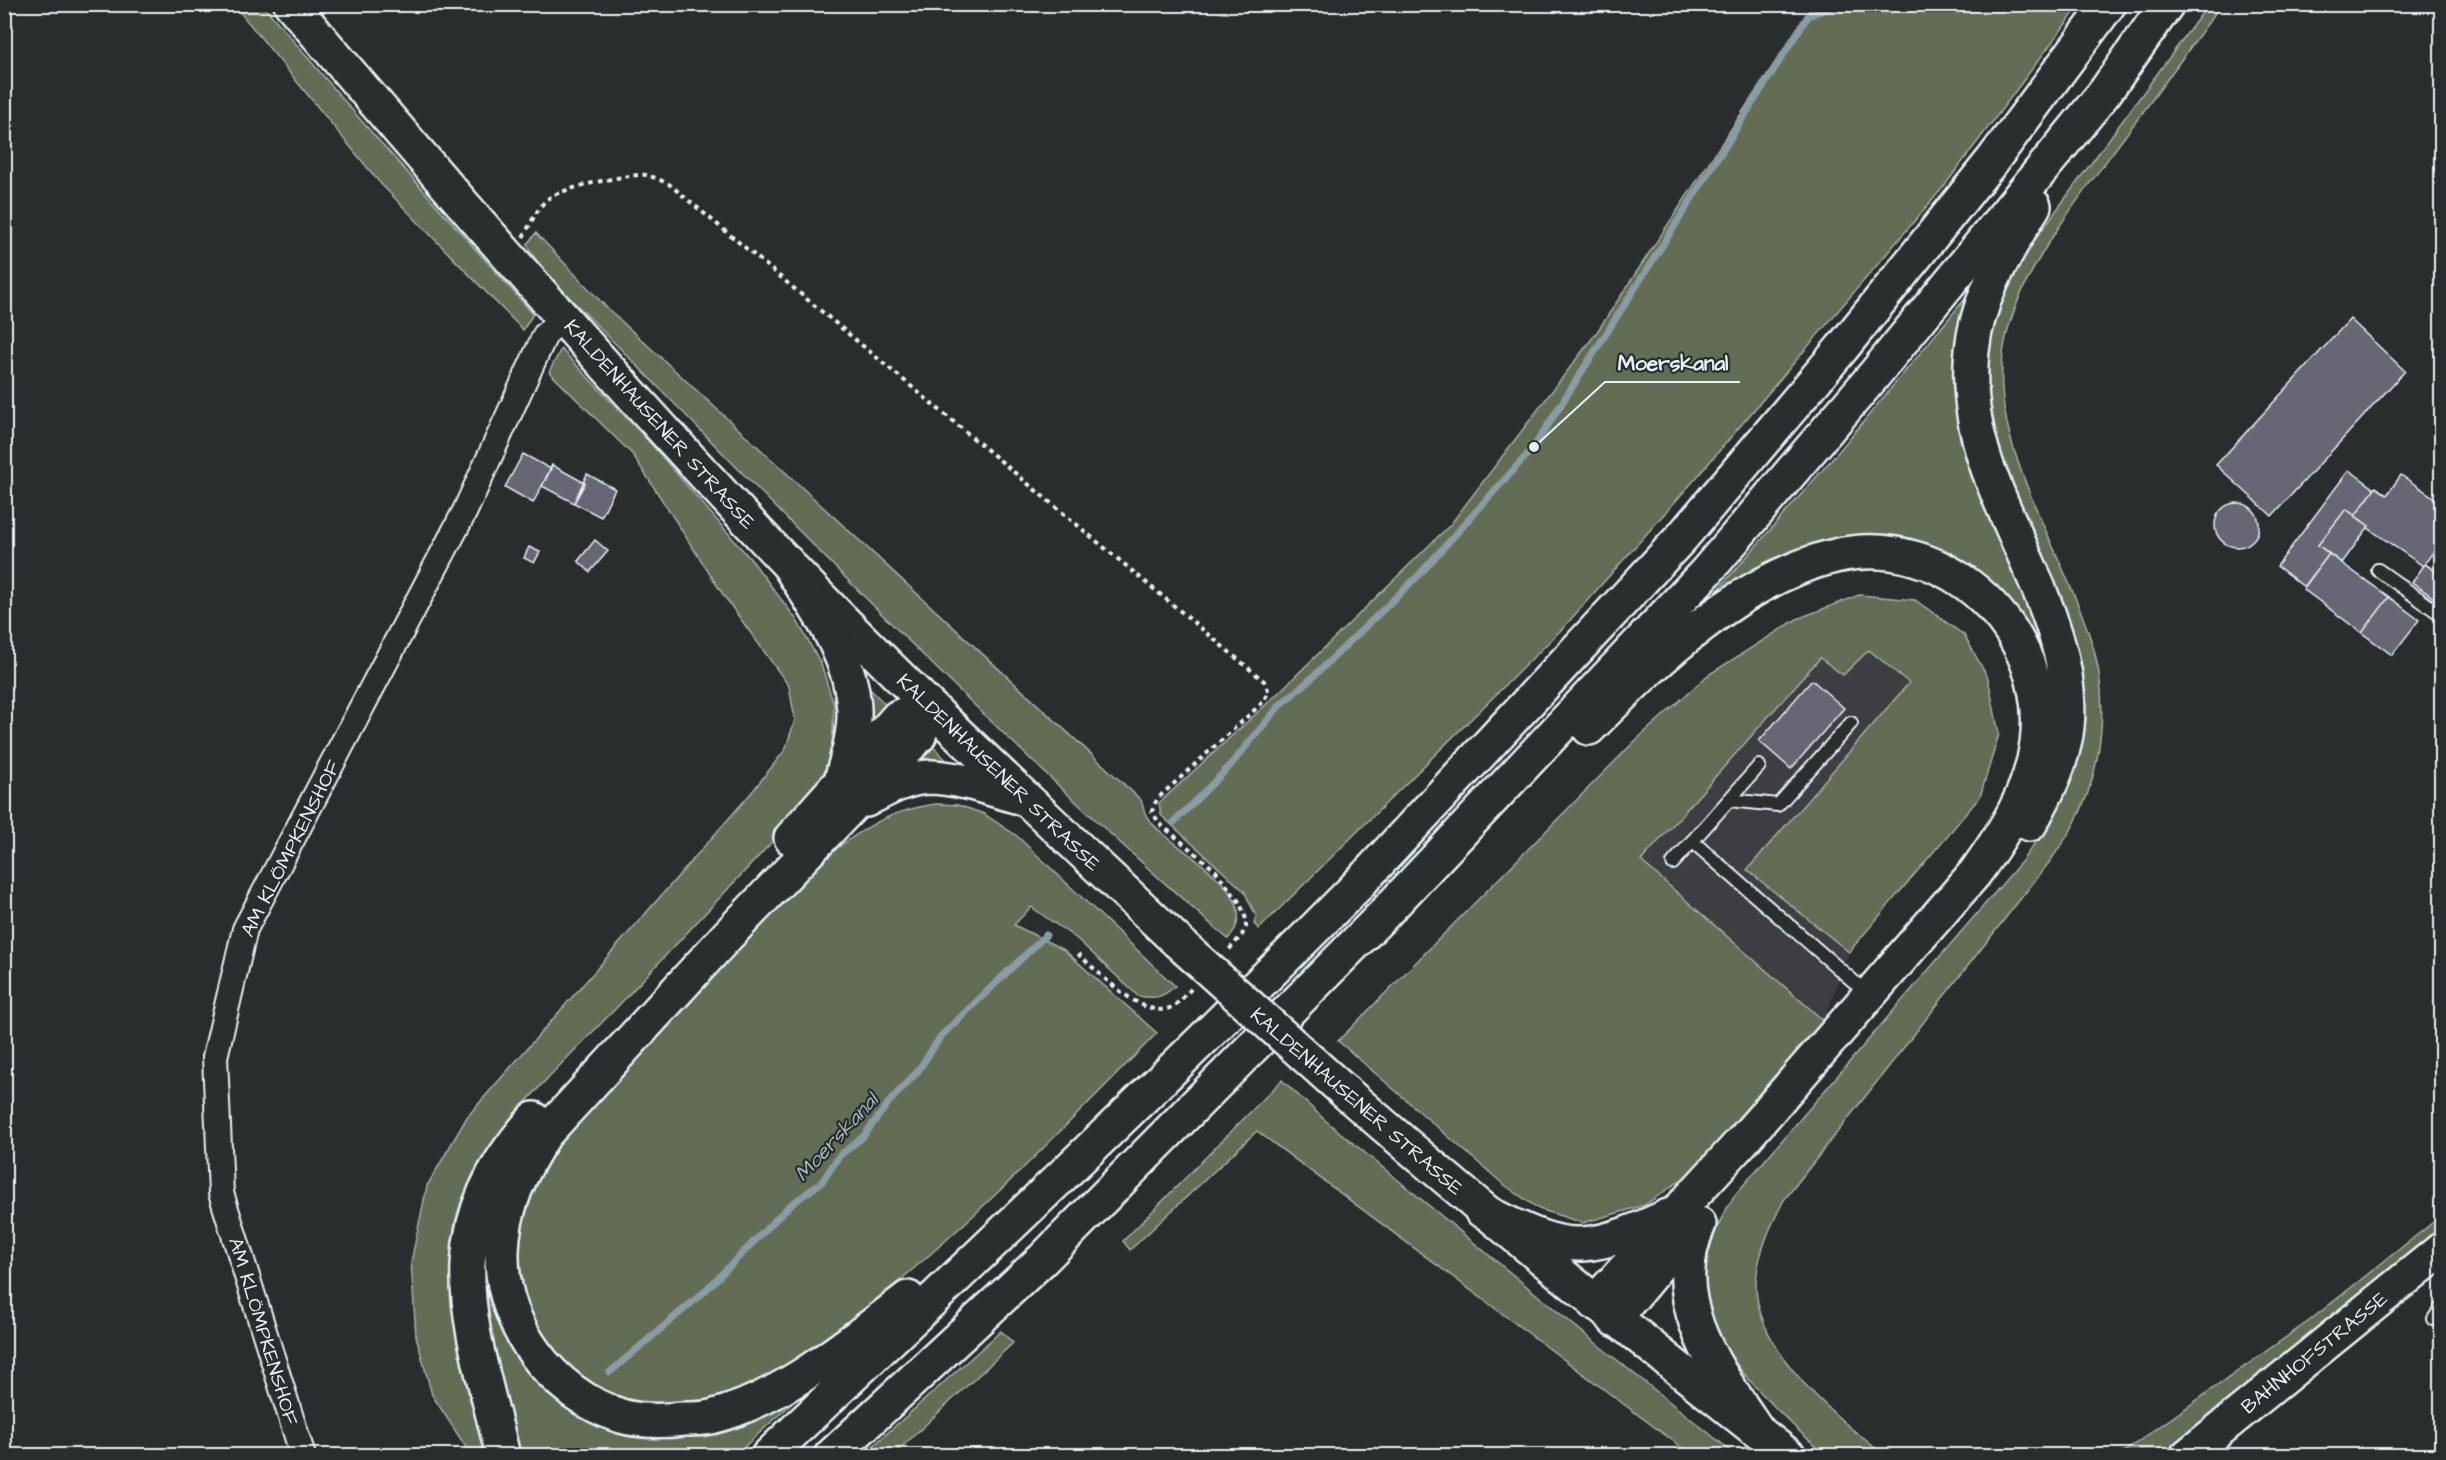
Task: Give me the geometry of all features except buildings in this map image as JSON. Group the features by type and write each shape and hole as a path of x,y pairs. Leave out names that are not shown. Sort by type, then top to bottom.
{"main road":[{"name":"KALDENHAUSENER STRASSE","path":"291,4 562,317 787,562 928,705 1177,941 1344,1091 1481,1210 1604,1311 1789,1455"},
{"path":"768,1455 1041,1197 1354,889 1682,537 1842,348 1992,161 2109,4"},
{"path":"1604,1311 1709,1203 2012,850 2044,799 2056,771 2065,739 2067,709 2064,672 2045,605 1986,463 1977,434 1970,390 1972,350 1978,315 1991,280 2008,248 2105,92 2167,4"},
{"path":"831,1455 1043,1259 1469,826 1706,572 1874,375 2105,92"},
{"path":"1469,826 1512,809 1633,685 1701,627 1760,586 1787,572 1837,555 1880,553 1903,555 1930,563 1954,575 1976,590 2008,624 2031,670 2037,696 2037,744 2024,792 1990,853 1745,1138 1675,1213 1604,1311"},
{"path":"787,562 832,635 847,669 854,709 851,744 841,782"},
{"path":"928,705 919,736 727,936 545,1134 528,1159 515,1188 506,1218 502,1251 505,1284 512,1311 527,1343 554,1377 588,1402 623,1416 661,1421 711,1417 760,1399 808,1372 1041,1197"},
{"path":"503,1455 485,1386 466,1287 468,1254 477,1212 489,1179 508,1149 531,1122 712,928 898,717 928,705"},
{"path":"842,816 894,785 930,777 969,783 1026,799"},
{"path":"1709,1203 1695,1233 1688,1262 1688,1296 1694,1321 1706,1349 1758,1431"},
{"path":"1481,1210 1558,1241 1582,1244 1629,1232 1675,1213"},
{"name":"BAHNHOFSTRASSE","path":"2187,1455 2442,1249"}],"street":[{"name":"AM KLÖMPKENSHOF","path":"303,1455 221,1193 215,1057 245,929 465,512 545,335 562,317"}],"lane":[{"path":"2378,570 2442,615"},
{"path":"1729,800 1778,805 1851,723"},
{"path":"1673,863 1759,766"},
{"path":"1692,841 1869,995"},
{"path":"2434,1319 2442,1307"}],"path":[{"path":"507,255 523,237 539,209 549,198 563,190 636,175 649,176 669,184 1264,681 1269,692 1261,704 1157,799 1152,811 1159,823 1215,870 1240,903 1246,919 1246,927 1242,935 1222,957"},
{"path":"1078,954 1133,1001 1160,1011 1173,1007 1198,982"}],"shaded area":[{"path":"1869,650 1910,683 1747,870 1849,952 1824,1021 1641,861 1821,657"}],"green space":[{"path":"1819,4 2080,5 1945,185 1697,477 1563,628 1259,929 1254,924 1256,916 1244,891 1161,815 1159,803 1273,698 1450,525 1597,332 1811,8"},
{"path":"234,5 263,5 359,118 533,314 523,330 380,183"},
{"path":"2208,5 2221,5 2073,206 2036,264 2009,324 2003,354 2004,406 2016,456 2035,507 2082,615 2096,658 2102,707 2101,732 2097,758 2083,806 2051,860 1784,1200 1759,1260 1756,1282 1759,1308 1768,1333 1783,1357 1821,1401 1884,1455 1828,1456 1774,1406 1745,1375 1727,1351 1714,1328 1707,1303 1705,1278 1708,1252 1718,1225 1735,1195 2022,861 2049,821 2068,784 2079,744 2083,695 1992,425 1986,388 1988,352 2000,305 2030,246"},
{"path":"536,233 606,307 1141,800 1146,815 1158,830 1212,872 1227,888 1236,905 1238,922 1228,939 1083,809 942,674 560,289 538,263 527,244"},
{"path":"1979,282 1967,331 2059,699 2035,657 1886,546 1688,624 1839,451"},
{"path":"561,349 652,445 753,562 796,619 821,664 834,705 832,750 820,783 788,825 548,1078 500,1134 480,1163 465,1193 455,1223 451,1253 453,1311 458,1340 487,1455 471,1455 432,1395 416,1336 411,1262 427,1186 467,1117 752,792 785,750 795,720 789,686 724,596 633,455 549,372"},
{"path":"1859,595 1915,600 1964,635 1988,678 1999,734 1980,797 1849,952 1747,870 1909,683 1869,650 1843,675 1820,658 1641,861 1824,1021 1692,1172 1645,1205 1583,1223 1539,1209 1503,1184 1338,1041 1635,741 1708,675 1797,619"},
{"path":"867,686 890,709 869,738"},
{"path":"930,743 949,763 904,764"},
{"path":"936,804 958,805 984,814 1017,836 1175,986 1158,997 1138,996 1077,939 1031,907 1014,925 1064,950 1157,1033 974,1215 897,1283 816,1347 787,1366 741,1391 698,1403 677,1405 635,1401 595,1386 568,1368 547,1344 534,1324 525,1303 520,1282 520,1239 525,1217 532,1195 549,1158 573,1125 836,849 860,832 894,814"},
{"path":"1282,1080 1325,1120 1592,1340 1736,1455 1692,1455 1257,1131 1130,1250 1123,1241"},
{"path":"500,1198 532,1363 635,1428 819,1379 735,1455 515,1455 477,1275"},
{"path":"2441,1216 2441,1233 2299,1349 2163,1455 2118,1456 2309,1321"},
{"path":"1001,1331 1013,1343 893,1455 863,1455"}],"waterway":[{"name":"Moerskanal","path":"1174,822 1229,767 1280,705 1313,677 1418,576 1534,447 1808,16 1840,4"},
{"name":"Moerskanal","path":"610,1372 703,1293 789,1206 822,1182 839,1156 863,1137 890,1101 918,1071 941,1036 1046,935"}],"place":[{"name":"Moerskanal","path":"1534,447"}]}
